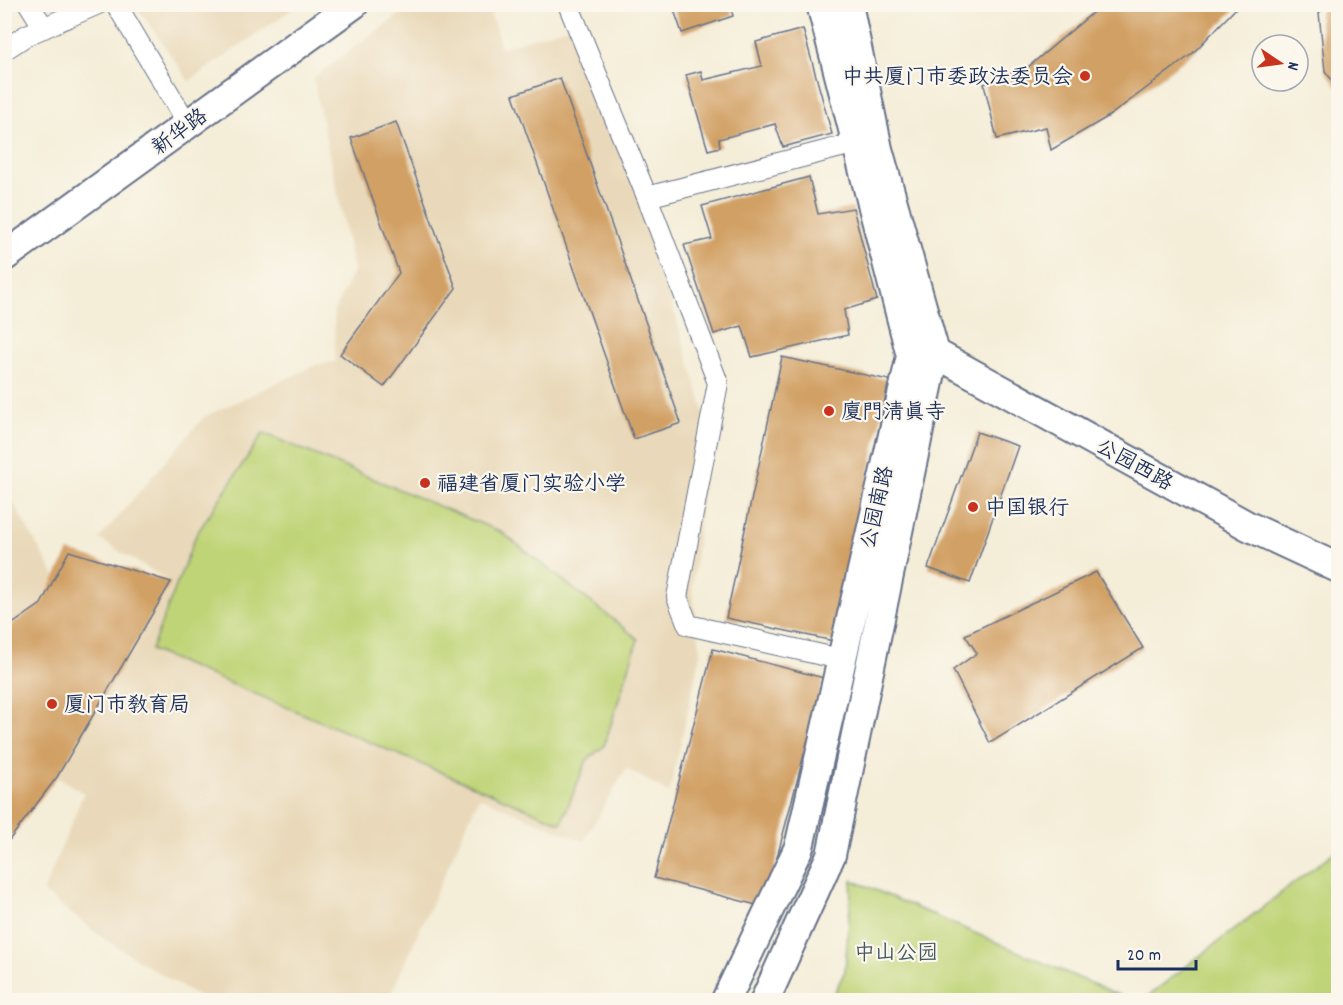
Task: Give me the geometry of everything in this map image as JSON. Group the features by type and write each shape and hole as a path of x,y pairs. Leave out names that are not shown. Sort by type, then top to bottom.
{"street":[{"path":"29,4 44,28"},
{"path":"4,50 44,28 98,4"},
{"path":"117,4 188,125"},
{"path":"568,4 647,197 718,383 677,597 688,625 840,659"},
{"name":"公园南路","path":"726,1000 799,847 840,659 911,356 821,4"},
{"name":"公园南路","path":"765,1000 831,855 935,353 878,150 848,4"},
{"name":"新华路","path":"4,257 188,125 338,10"},
{"path":"647,197 856,143"},
{"name":"公园西路","path":"935,353 1248,526 1338,568"}],"shaded area":[{"path":"136,5 298,5 189,81"},
{"name":"福建省厦门实验小学","path":"413,5 488,5 501,48 587,21 709,428 692,590 701,652 669,793 626,768 584,841 479,797 388,1000 203,1000 106,940 43,892 84,793 57,777 171,582 99,539 204,417 316,365 336,362 334,311 354,270 313,78"},
{"path":"4,487 56,578 41,604 4,630"}],"green space":[{"path":"263,433 501,532 638,639 604,746 587,760 561,823 151,650 196,535"},
{"path":"1338,849 1338,1000 1143,1000"},
{"name":"中山公园","path":"852,880 1130,1000 831,1000 845,971"}],"building":[{"path":"672,4 730,4 733,16 682,33"},
{"name":"中共厦门市委政法委员会","path":"1103,4 1240,4 1192,54 1109,116 1051,150 1046,127 997,139 984,84 1028,67"},
{"path":"1326,5 1338,5 1338,88 1325,71 1319,13"},
{"path":"803,29 832,134 783,147 775,124 719,139 720,147 708,150 686,75 701,71 703,80 762,66 756,42"},
{"path":"560,78 681,423 634,439 513,95"},
{"path":"396,122 456,288 384,387 340,354 399,273 351,138"},
{"path":"809,177 818,214 853,208 877,300 844,310 848,335 752,357 742,326 714,334 684,245 712,239 702,206"},
{"path":"782,357 889,380 834,641 726,618"},
{"name":"中国银行","path":"977,432 1018,446 970,583 928,568"},
{"name":"厦门市教育局","path":"69,551 171,582 57,777 4,847 4,630 41,604"},
{"path":"1096,572 1143,648 990,743 953,670 977,653 965,635"},
{"path":"713,649 824,678 764,907 654,878"}],"place":[{"name":"中共厦门市委政法委员会","path":"1085,76"},
{"name":"廈門清真寺","path":"829,411"},
{"name":"福建省厦门实验小学","path":"425,483"},
{"name":"中国银行","path":"973,507"},
{"name":"厦门市教育局","path":"52,704"}]}
